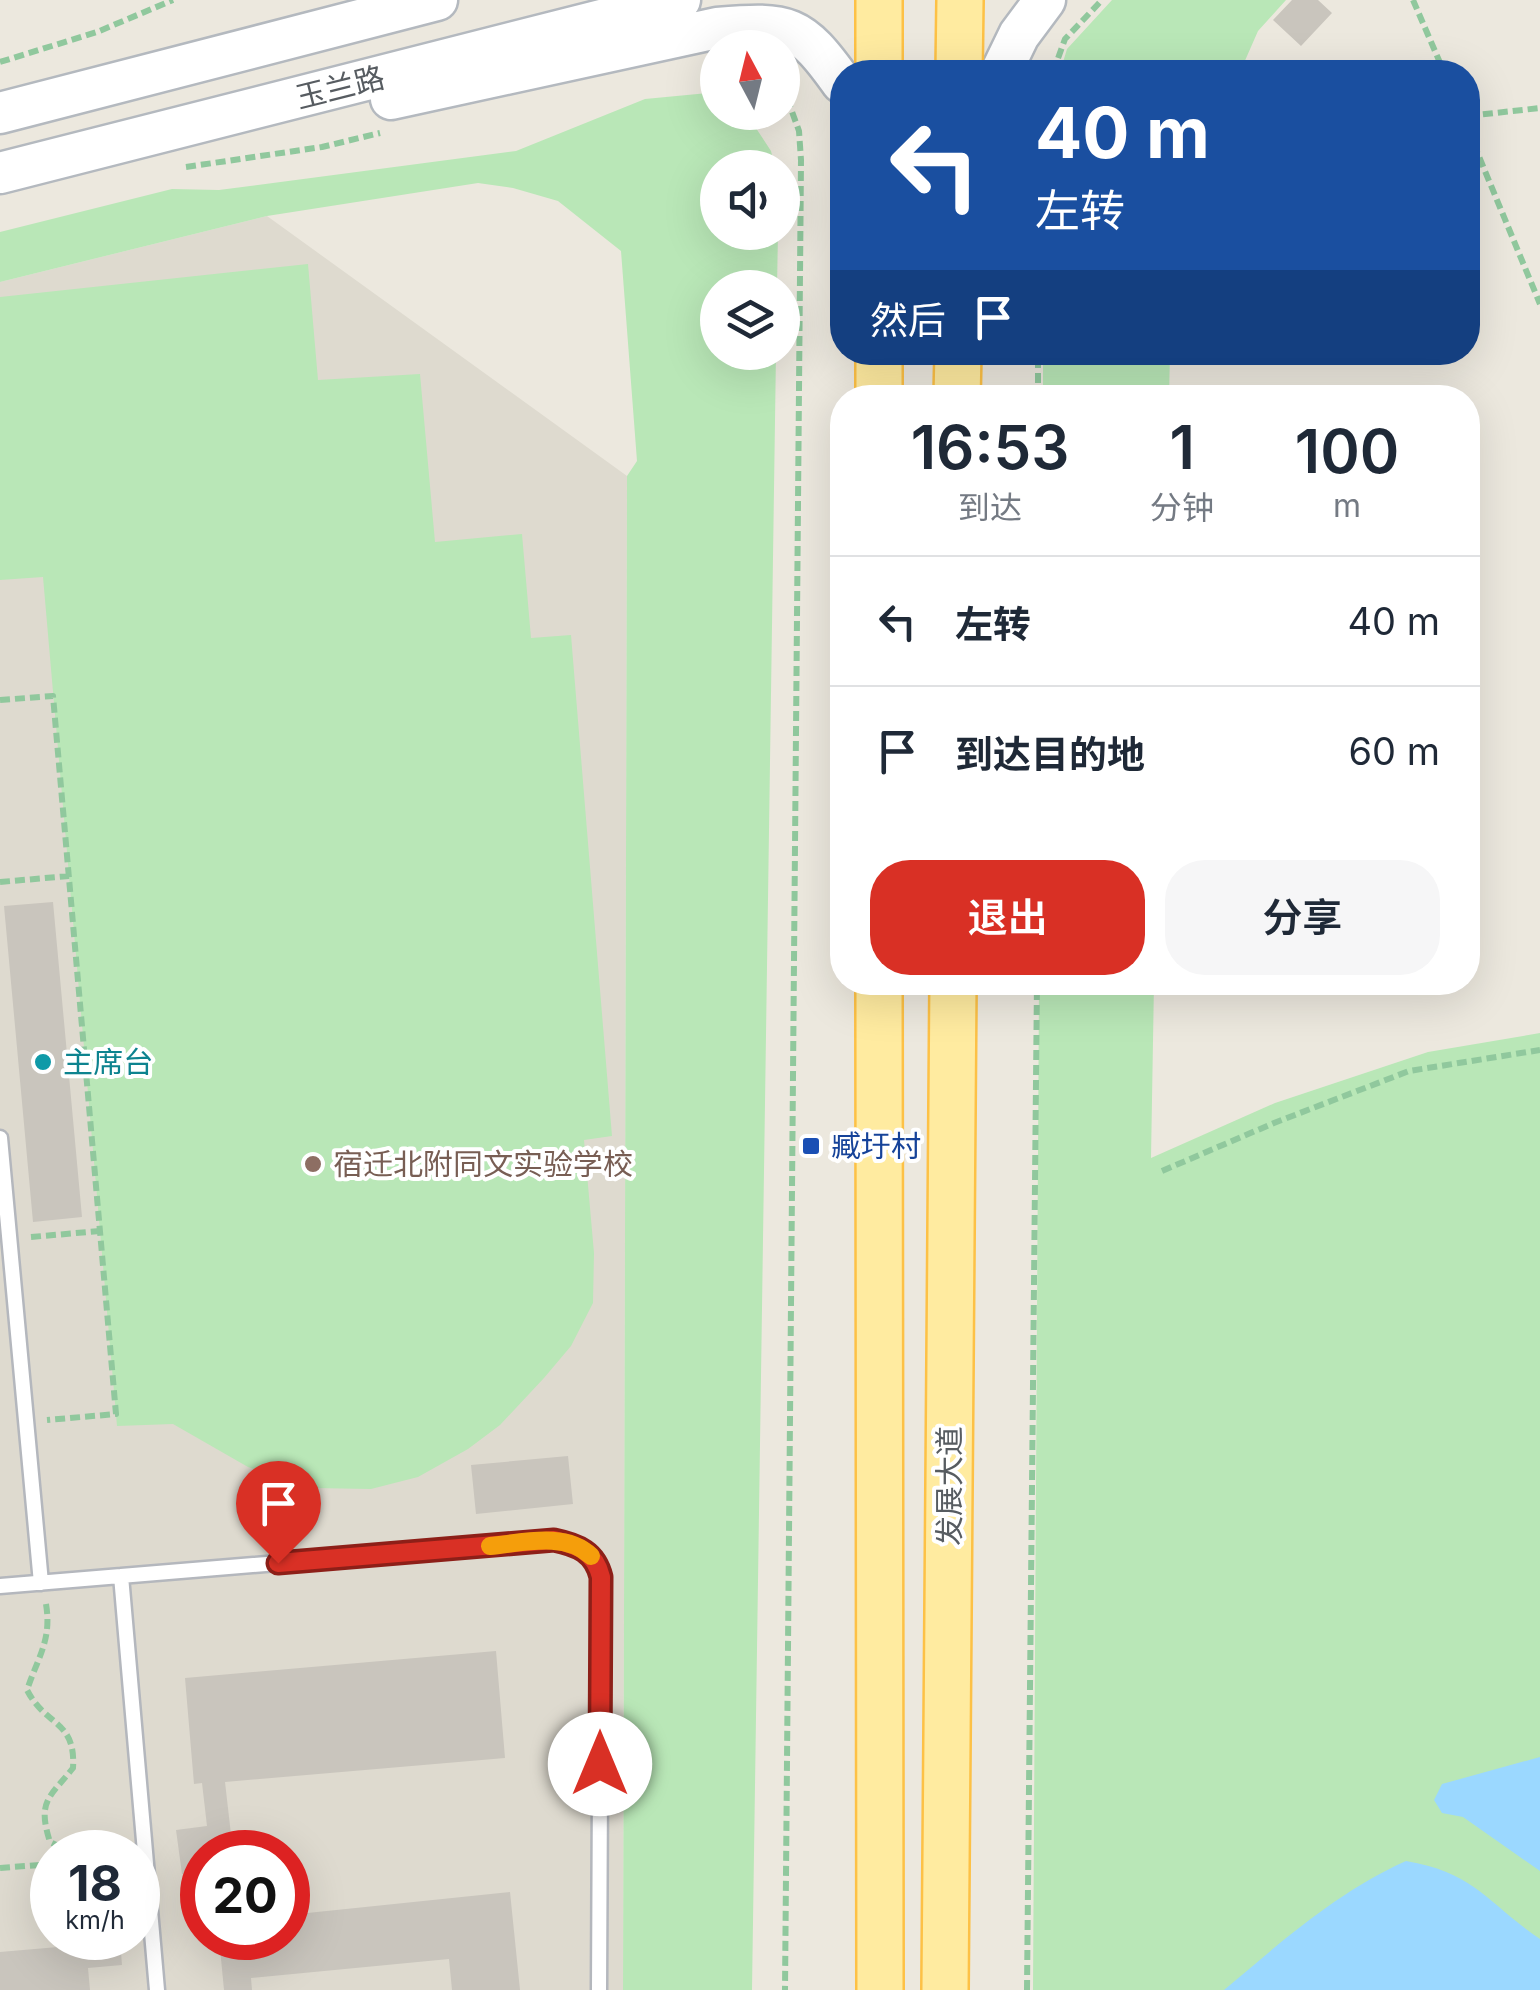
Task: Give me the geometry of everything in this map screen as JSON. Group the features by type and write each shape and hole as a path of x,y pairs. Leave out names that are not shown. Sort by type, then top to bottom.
{"main road":[{"path":"879,0 879,60"},
{"path":"960,0 960,60"},
{"path":"879,995 880,1990"},
{"name":"发展大道","path":"945,1990 953,995"}],"street":[{"path":"163,71 327,0"},
{"name":"玉兰路","path":"0,114 437,0"},
{"name":"玉兰路","path":"0,173 680,0"},
{"path":"1006,60 1045,0"},
{"path":"179,128 411,96 717,28 762,24 801,34 830,66"}],"lane":[{"path":"0,1138 41,1583"},
{"path":"0,1586 554,1540 586,1551 597,1562 601,1577 600,1990"},
{"path":"121,1576 157,1990"}],"path":[{"path":"0,62 97,32 172,0"},
{"path":"1058,60 1066,39 1102,0"},
{"path":"1413,0 1439,60"},
{"path":"1480,115 1540,108"},
{"path":"174,168 322,147 397,128"},
{"path":"785,1990 799,130"},
{"path":"1480,159 1540,304"},
{"path":"0,700 53,696 116,1414 26,1422"},
{"path":"0,882 69,876"},
{"path":"1027,1990 1037,995"},
{"path":"1162,1172 1408,1070 1540,1050"},
{"path":"10,1238 100,1231"},
{"path":"41,1583 49,1624 46,1645 27,1690 37,1710 70,1738 73,1768 46,1798 48,1830"},
{"path":"0,1868 30,1866"}],"shaded area":[{"name":"宿迁北附同文实验学校","path":"267,216 627,476 623,1990 0,1990 0,282"}],"green space":[{"path":"1112,0 1286,0 1258,31 1245,60 1064,60 1067,49"},
{"path":"700,94 700,130 757,130 770,150 700,150 700,250 778,250 777,270 700,270 700,370 776,370 752,1990 623,1990 627,476 637,461 621,251 558,201 478,183 267,216 0,282 0,232 172,189 219,190 516,151 645,99"},
{"path":"308,264 318,380 420,374 435,542 522,534 531,638 571,635 612,1136 584,1140 594,1253 593,1303 571,1346 500,1425 468,1449 418,1477 371,1489 312,1488 248,1467 173,1424 117,1426 43,577 0,580 0,297"},
{"path":"1043,365 1170,365 1169,385 1043,385"},
{"path":"1039,995 1154,995 1151,1158 1275,1103 1428,1052 1540,1033 1540,1990 1033,1990"}],"water":[{"path":"1540,1757 1540,1871 1463,1817 1442,1813 1434,1800 1442,1784"},
{"path":"1406,1861 1465,1881 1540,1939 1540,1990 1224,1990 1333,1903"}],"building":[{"path":"1292,0 1318,0 1332,13 1301,46 1273,20"},
{"name":"主席台","path":"53,902 82,1217 33,1222 4,906"},
{"path":"568,1456 573,1504 476,1514 471,1465"},
{"path":"496,1651 505,1758 225,1782 230,1830 180,1830 180,1859 176,1830 207,1826 202,1783 194,1784 185,1678"},
{"path":"510,1892 520,1990 452,1990 449,1959 251,1978 252,1990 224,1990 221,1960 310,1960 310,1913"},
{"path":"30,1949 30,1960 122,1960 122,1965 88,1968 90,1990 0,1990 0,1952"}],"slow traffic":[{"path":"490,1546 554,1540 570,1543 591,1556"}],"place":[{"name":"主席台","path":"43,1062"},
{"name":"臧圩村","path":"811,1146"},
{"name":"宿迁北附同文实验学校","path":"313,1164"}],"route":[{"path":"278,1563 554,1540 586,1551 597,1562 601,1577 600,1764"}]}
